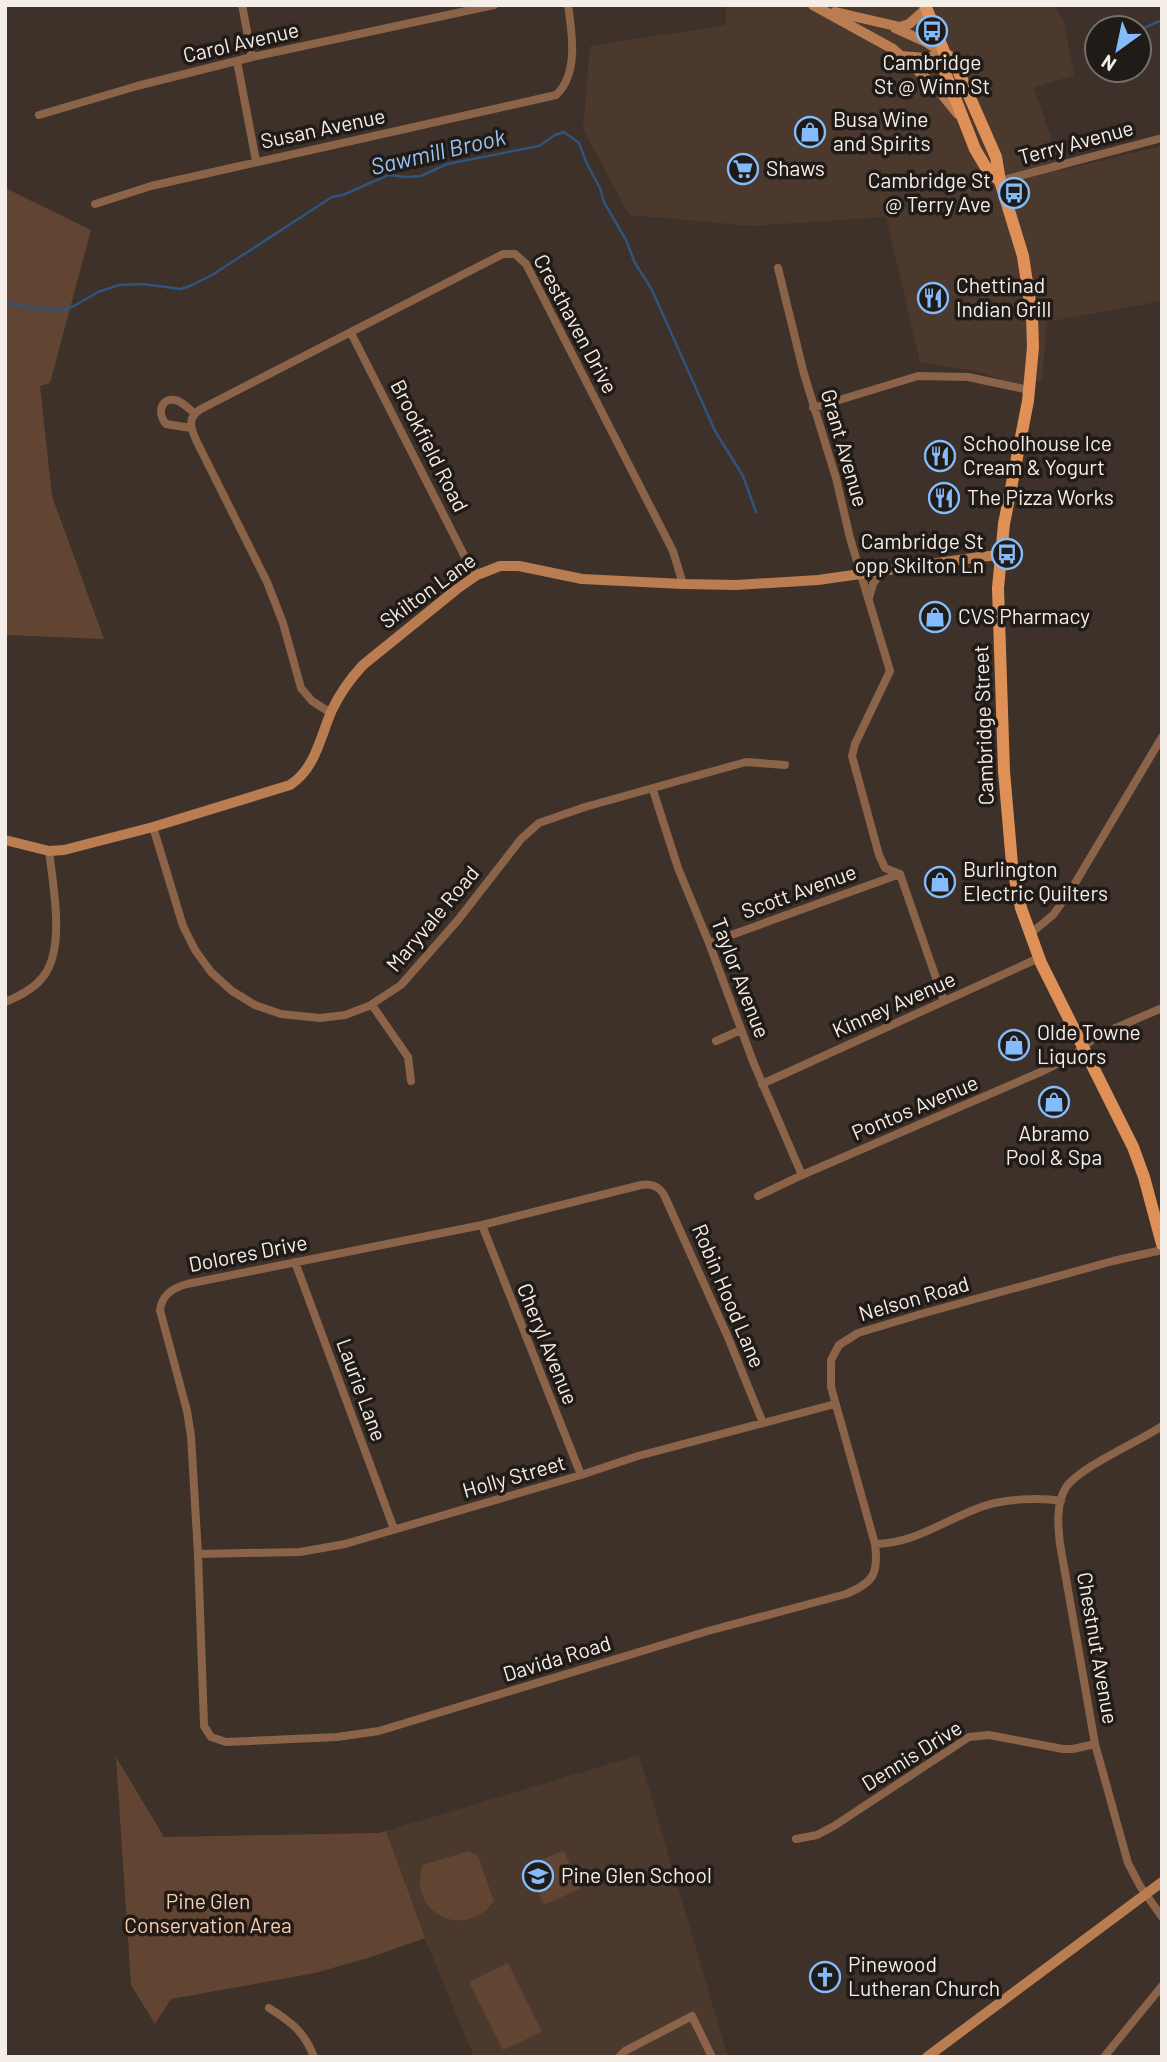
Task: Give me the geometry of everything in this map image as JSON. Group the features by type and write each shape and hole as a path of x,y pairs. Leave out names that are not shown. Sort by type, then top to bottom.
{"main road":[{"name":"Cambridge Street","path":"925,7 945,54 943,67 975,149 985,166 1000,181"},
{"name":"Cambridge Street","path":"945,54 953,59 996,157 1030,290 1033,347 1029,390 1004,524 998,598 1008,836 1017,892 1039,958 1138,1159 1162,1244"}],"street":[{"path":"242,5 252,57"},
{"name":"Carol Avenue","path":"39,115 137,86 252,57 494,5"},
{"name":"Susan Avenue","path":"95,204 151,186 559,93 567,78 572,55 568,5"},
{"path":"816,7 889,26 926,42 945,54"},
{"path":"816,7 880,41 901,56 936,86 968,128"},
{"path":"889,26 906,26 925,7"},
{"path":"901,56 927,58 945,54"},
{"path":"237,61 257,161"},
{"name":"Terry Avenue","path":"1000,181 1162,138"},
{"name":"Cresthaven Drive","path":"194,413 503,254 513,254 522,258 673,551 683,584"},
{"name":"Grant Avenue","path":"778,268 813,408 836,478 890,671 855,744 852,756 879,855 885,868 900,874"},
{"name":"Brookfield Road","path":"351,332 466,559 478,575"},
{"path":"813,408 918,376 968,377 1029,390"},
{"path":"191,428 166,424 160,411 166,402 176,400 194,413 190,422 191,428 267,582 283,623 301,688 312,701 331,712"},
{"name":"Skilton Lane","path":"5,840 49,851 64,850 153,827 290,785 309,766 331,712 347,684 370,658 478,575 494,568 515,565 582,579 683,584 772,584 861,575 1000,555"},
{"path":"869,598 873,584 881,572"},
{"path":"1030,934 1053,915 1071,890 1162,737"},
{"name":"Maryvale Road","path":"153,827 179,915 202,962 232,991 255,1005 294,1017 332,1017 372,1005 411,976 521,839 534,827 558,816 748,762 785,765"},
{"name":"Taylor Avenue","path":"653,790 678,868 762,1084 802,1175"},
{"path":"5,1002 40,981 52,961 55,924 49,851"},
{"path":"900,874 944,1001"},
{"name":"Scott Avenue","path":"709,943 900,874"},
{"name":"Kinney Avenue","path":"762,1084 1039,958"},
{"path":"372,1005 408,1057 411,1081"},
{"name":"Pontos Avenue","path":"758,1196 1034,1075 1067,1059 1099,1034 1162,1008"},
{"path":"716,1041 741,1030"},
{"name":"Dolores Drive","path":"211,1737 204,1726 198,1554 189,1422 160,1316 162,1301 168,1292 179,1286 482,1225 641,1185 655,1185"},
{"name":"Robin Hood Lane","path":"655,1185 665,1197 763,1423"},
{"name":"Cheryl Avenue","path":"482,1225 581,1475"},
{"name":"Nelson Road","path":"875,1544 830,1379 831,1360 839,1345 854,1335 921,1314 1162,1250"},
{"name":"Laurie Lane","path":"295,1262 394,1529"},
{"name":"Holly Street","path":"198,1554 300,1552 345,1544 638,1456 835,1404"},
{"path":"875,1544 909,1538 982,1506 998,1502 1049,1499 1061,1501 1067,1486 1081,1474 1162,1426"},
{"name":"Chestnut Avenue","path":"1061,1501 1059,1536 1095,1744 1128,1863 1145,1895 1162,1917"},
{"name":"Davida Road","path":"211,1737 226,1742 250,1742 337,1737 379,1731 417,1720 708,1631 862,1588 875,1571 875,1544"},
{"name":"Dennis Drive","path":"796,1839 815,1836 834,1826 969,1737 989,1735 1063,1749 1095,1744"},
{"path":"927,2057 1162,1882"},
{"path":"1104,2057 1162,1986"},
{"path":"269,2008 294,2024 314,2057"},
{"path":"619,2057 625,2051 692,2016 712,2057"}],"shaded area":[{"path":"726,5 1053,5 1063,19 1074,75 1034,88 1062,170 1162,146 1162,301 1047,322 1042,381 1019,385 979,372 920,362 886,217 752,226 629,215 583,129 590,46 726,25"},
{"name":"Pine Glen School","path":"639,1755 728,2057 474,2057 418,1922 386,1831"}],"green space":[{"path":"5,188 91,230 50,383 40,386 52,496 104,639 5,635"},
{"name":"Pine Glen Conservation Area","path":"116,1757 164,1837 386,1831 425,1938 315,1973 171,1999 155,2024 131,1985"},
{"path":"469,1851 478,1856 494,1901 482,1913 468,1919 454,1920 441,1916 430,1908 423,1896 420,1882 423,1865"},
{"path":"562,1851 580,1889 543,1903 528,1868"},
{"path":"508,1963 542,2032 503,2050 469,1982"}],"waterway":[{"path":"1153,24 1162,20"},
{"name":"Sawmill Brook","path":"5,301 40,309 64,310 98,292 119,285 143,284 180,289 190,286 212,275 332,197 343,195 388,175 421,176 447,164 539,146 564,132 579,143 604,202 652,290 715,431 743,476 756,512"}],"place":[{"name":"Cambridge St @ Winn St","path":"932,31"},
{"name":"Busa Wine and Spirits","path":"810,132"},
{"name":"Shaws","path":"743,169"},
{"name":"Cambridge St @ Terry Ave","path":"1014,193"},
{"name":"Chettinad Indian Grill","path":"933,298"},
{"name":"Schoolhouse Ice Cream & Yogurt","path":"940,456"},
{"name":"The Pizza Works","path":"944,498"},
{"name":"Cambridge St opp Skilton Ln","path":"1007,554"},
{"name":"CVS Pharmacy","path":"935,617"},
{"name":"Burlington Electric Quilters","path":"940,882"},
{"name":"Olde Towne Liquors","path":"1014,1045"},
{"name":"Abramo Pool & Spa","path":"1054,1102"},
{"name":"Pine Glen School","path":"538,1876"},
{"name":"Pinewood Lutheran Church","path":"825,1977"}]}
